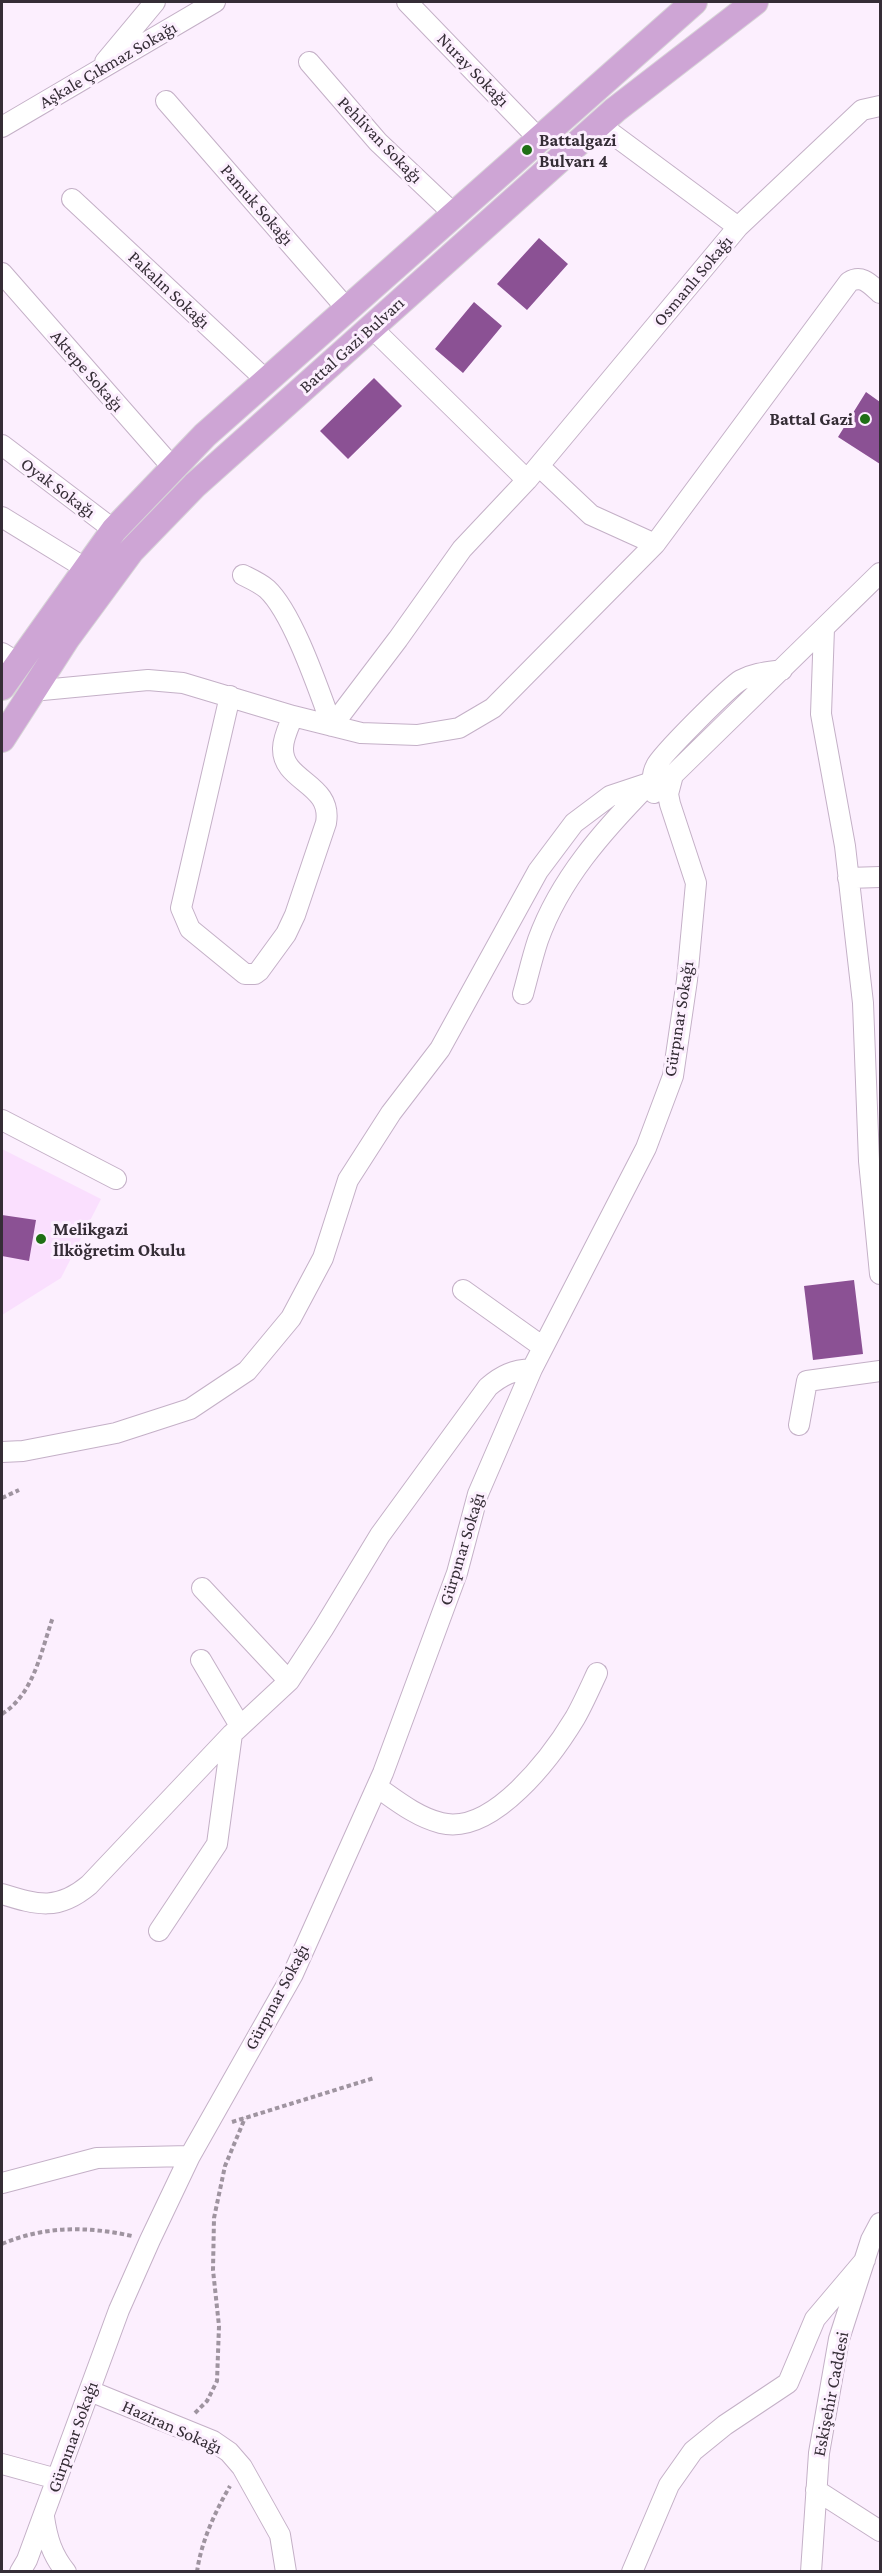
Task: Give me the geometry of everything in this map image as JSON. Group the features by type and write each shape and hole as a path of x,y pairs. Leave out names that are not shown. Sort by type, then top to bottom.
{"main road":[{"name":"Battal Gazi Bulvarı","path":"2,687 10,658 114,530 205,435 694,2"},
{"name":"Battal Gazi Bulvarı","path":"2,739 67,638 132,551 195,485 600,124 751,2"}],"street":[{"path":"97,73 155,2"},
{"name":"Aşkale Çıkmaz Sokağı","path":"2,127 214,2"},
{"name":"Nuray Sokağı","path":"406,2 539,140"},
{"name":"Pehlivan Sokağı","path":"309,62 378,142 455,215"},
{"name":"Pamuk Sokağı","path":"166,101 347,309"},
{"name":"Osmanlı Sokağı","path":"332,726 462,549 533,473 738,227 862,110 880,106"},
{"path":"600,124 738,227"},
{"name":"Pakalın Sokağı","path":"72,199 267,381"},
{"name":"Aktepe Sokağı","path":"2,273 173,468"},
{"path":"32,691 148,680 183,683 292,716 361,733 417,735 459,728 492,708 655,544 849,282 856,278 864,279 880,293"},
{"path":"372,328 533,473 591,515 655,544"},
{"name":"Oyak Sokağı","path":"2,445 114,530"},
{"path":"2,517 85,568"},
{"path":"661,783 657,763 724,692 741,680 761,672 782,670 880,573"},
{"path":"243,575 266,588 284,608 332,726"},
{"path":"824,628 821,714 848,878 863,1003 874,1127 880,1274"},
{"path":"230,696 182,908 190,929 240,972 250,975 259,970 286,934 295,915 328,814 327,806 321,795 294,772 284,756 283,747 292,716"},
{"path":"523,994 538,940 567,880 606,828 661,783"},
{"path":"2,1452 116,1432 190,1409 247,1371 291,1318 323,1258 348,1180 391,1113 440,1049 538,872 574,823 610,796 661,783"},
{"name":"Gürpınar Sokağı","path":"20,2571 27,2560 119,2310 189,2156 293,1974 377,1787 457,1573 478,1494 532,1369 646,1148 673,1076 687,980 696,883 673,813 658,800 661,783"},
{"path":"848,878 880,877"},
{"path":"2,1120 116,1179"},
{"path":"463,1290 543,1347"},
{"path":"2,1894 41,1905 59,1903 76,1896 97,1877 236,1730 289,1681 324,1629 380,1535 488,1387 500,1376 515,1370 532,1369"},
{"path":"799,1425 807,1381 880,1371"},
{"path":"202,1588 289,1681"},
{"path":"159,1931 217,1844 236,1730 201,1660"},
{"path":"377,1787 408,1809 442,1823 459,1823 476,1819 496,1808 514,1794 550,1756 576,1716 597,1673"},
{"path":"2,2183 97,2158 189,2156"},
{"name":"Eskişehir Caddesi","path":"811,2571 819,2453 839,2339 871,2240 880,2223"},
{"path":"632,2571 669,2485 693,2451 725,2425 788,2383 815,2319 865,2260"},
{"name":"Haziran Sokağı","path":"90,2391 213,2441 229,2452 242,2468 280,2535 286,2571"},
{"path":"2,2464 57,2480"},
{"path":"816,2490 880,2531"},
{"path":"43,2516 47,2539 57,2560 66,2571"}],"path":[{"path":"2,1498 19,1490"},
{"path":"2,1714 22,1698 53,1617"},
{"path":"172,2425 192,2416 207,2401 217,2381 219,2326 213,2270 214,2218 225,2166 245,2118 374,2078"},
{"path":"2,2244 24,2235 61,2229 106,2230 150,2240"},
{"path":"197,2571 198,2560 217,2508 242,2468"}],"shaded area":[{"name":"Melikgazi İlköğretim Okulu","path":"2,1149 101,1199 61,1278 2,1315"}],"building":[{"path":"539,238 568,264 527,310 497,284"},
{"path":"474,302 502,326 463,373 435,349"},
{"path":"374,378 402,406 348,459 320,431"},
{"name":"Battal Gazi","path":"866,392 880,402 880,464 838,437"},
{"path":"2,1215 36,1220 29,1261 2,1256"},
{"path":"854,1280 863,1354 813,1360 804,1286"}],"place":[{"name":"Battalgazi Bulvarı 4","path":"527,150"},
{"name":"Battal Gazi","path":"865,419"},
{"name":"Melikgazi İlköğretim Okulu","path":"41,1239"}]}
